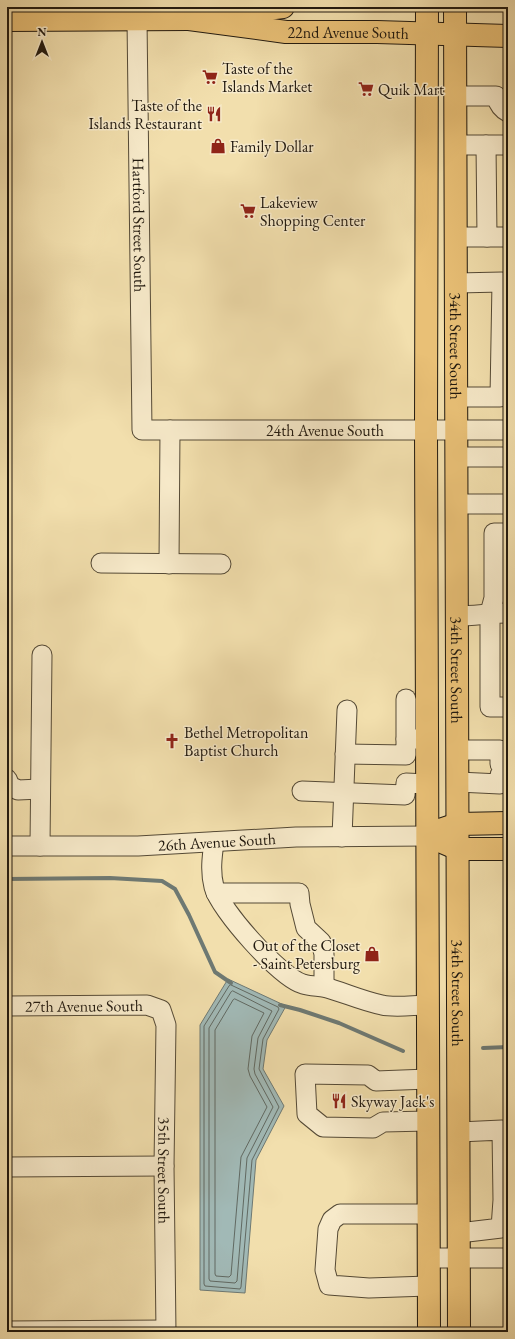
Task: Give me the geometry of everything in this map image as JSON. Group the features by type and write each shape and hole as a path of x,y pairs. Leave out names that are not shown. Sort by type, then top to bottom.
{"main road":[{"name":"22nd Avenue South","path":"14,16 189,19 282,7"},
{"name":"34th Street South","path":"427,7 426,429 417,739 427,784 428,836 428,1332"},
{"name":"34th Street South","path":"455,7 457,237 459,1332"},
{"name":"22nd Avenue South","path":"189,19 286,32 377,32 508,36"},
{"name":"26th Avenue South","path":"428,836 458,824 508,823"},
{"name":"26th Avenue South","path":"428,836 458,849 508,850"}],"street":[{"name":"Hartford Street South","path":"137,19 142,430"},
{"path":"456,96 496,96 498,102 504,110 508,112"},
{"path":"456,145 508,145"},
{"path":"486,145 487,237"},
{"path":"457,237 508,237"},
{"path":"457,283 502,282 500,397 457,397"},
{"name":"24th Avenue South","path":"142,430 508,430"},
{"path":"169,564 170,430"},
{"path":"457,457 508,457"},
{"path":"457,504 508,504"},
{"path":"508,533 494,533 494,598 499,613 490,707 508,707"},
{"path":"101,563 221,564"},
{"path":"457,616 474,616 499,613"},
{"path":"40,846 42,655"},
{"path":"345,754 406,755 417,739 406,699"},
{"path":"342,836 347,710"},
{"path":"458,750 500,750 502,777 458,782"},
{"path":"7,779 10,786 18,790 40,789"},
{"path":"302,791 405,795 406,783 427,784"},
{"name":"26th Avenue South","path":"7,846 138,846 296,837 428,836"},
{"path":"214,842 211,870 214,888 222,906 267,957 287,976 302,984 324,987 384,1005 428,1005"},
{"path":"216,893 299,893 306,928 320,942 324,954 324,987"},
{"name":"27th Avenue South","path":"7,1006 146,1005 161,1010"},
{"name":"35th Street South","path":"161,1010 166,1025 164,1166 166,1331"},
{"path":"428,1079 376,1080 368,1075 305,1074 306,1114 323,1127 373,1128 383,1122 428,1121"},
{"path":"458,1132 505,1130 501,1228 459,1232"},
{"path":"7,1167 164,1166"},
{"path":"428,1214 340,1214 332,1220 328,1229 325,1270 329,1285 369,1288 428,1286"},
{"path":"428,1258 508,1258"},
{"path":"7,1331 166,1331"}],"water":[{"path":"228,979 286,1006 267,1040 263,1069 284,1106 256,1160 245,1293 200,1290 200,1025"}],"waterway":[{"path":"7,879 110,878 162,881 175,889 189,915 215,972 231,983"},
{"path":"280,1005 339,1023 403,1051"},
{"path":"483,1048 508,1047"}],"place":[{"name":"Taste of the Islands Market","path":"210,77"},
{"name":"Quik Mart","path":"366,89"},
{"name":"Taste of the Islands Restaurant","path":"214,114"},
{"name":"Family Dollar","path":"218,146"},
{"name":"Lakeview Shopping Center","path":"248,211"},
{"name":"Bethel Metropolitan Baptist Church","path":"172,741"},
{"name":"Out of the Closet - Saint Petersburg","path":"372,954"},
{"name":"Skyway Jack's","path":"339,1101"}]}
